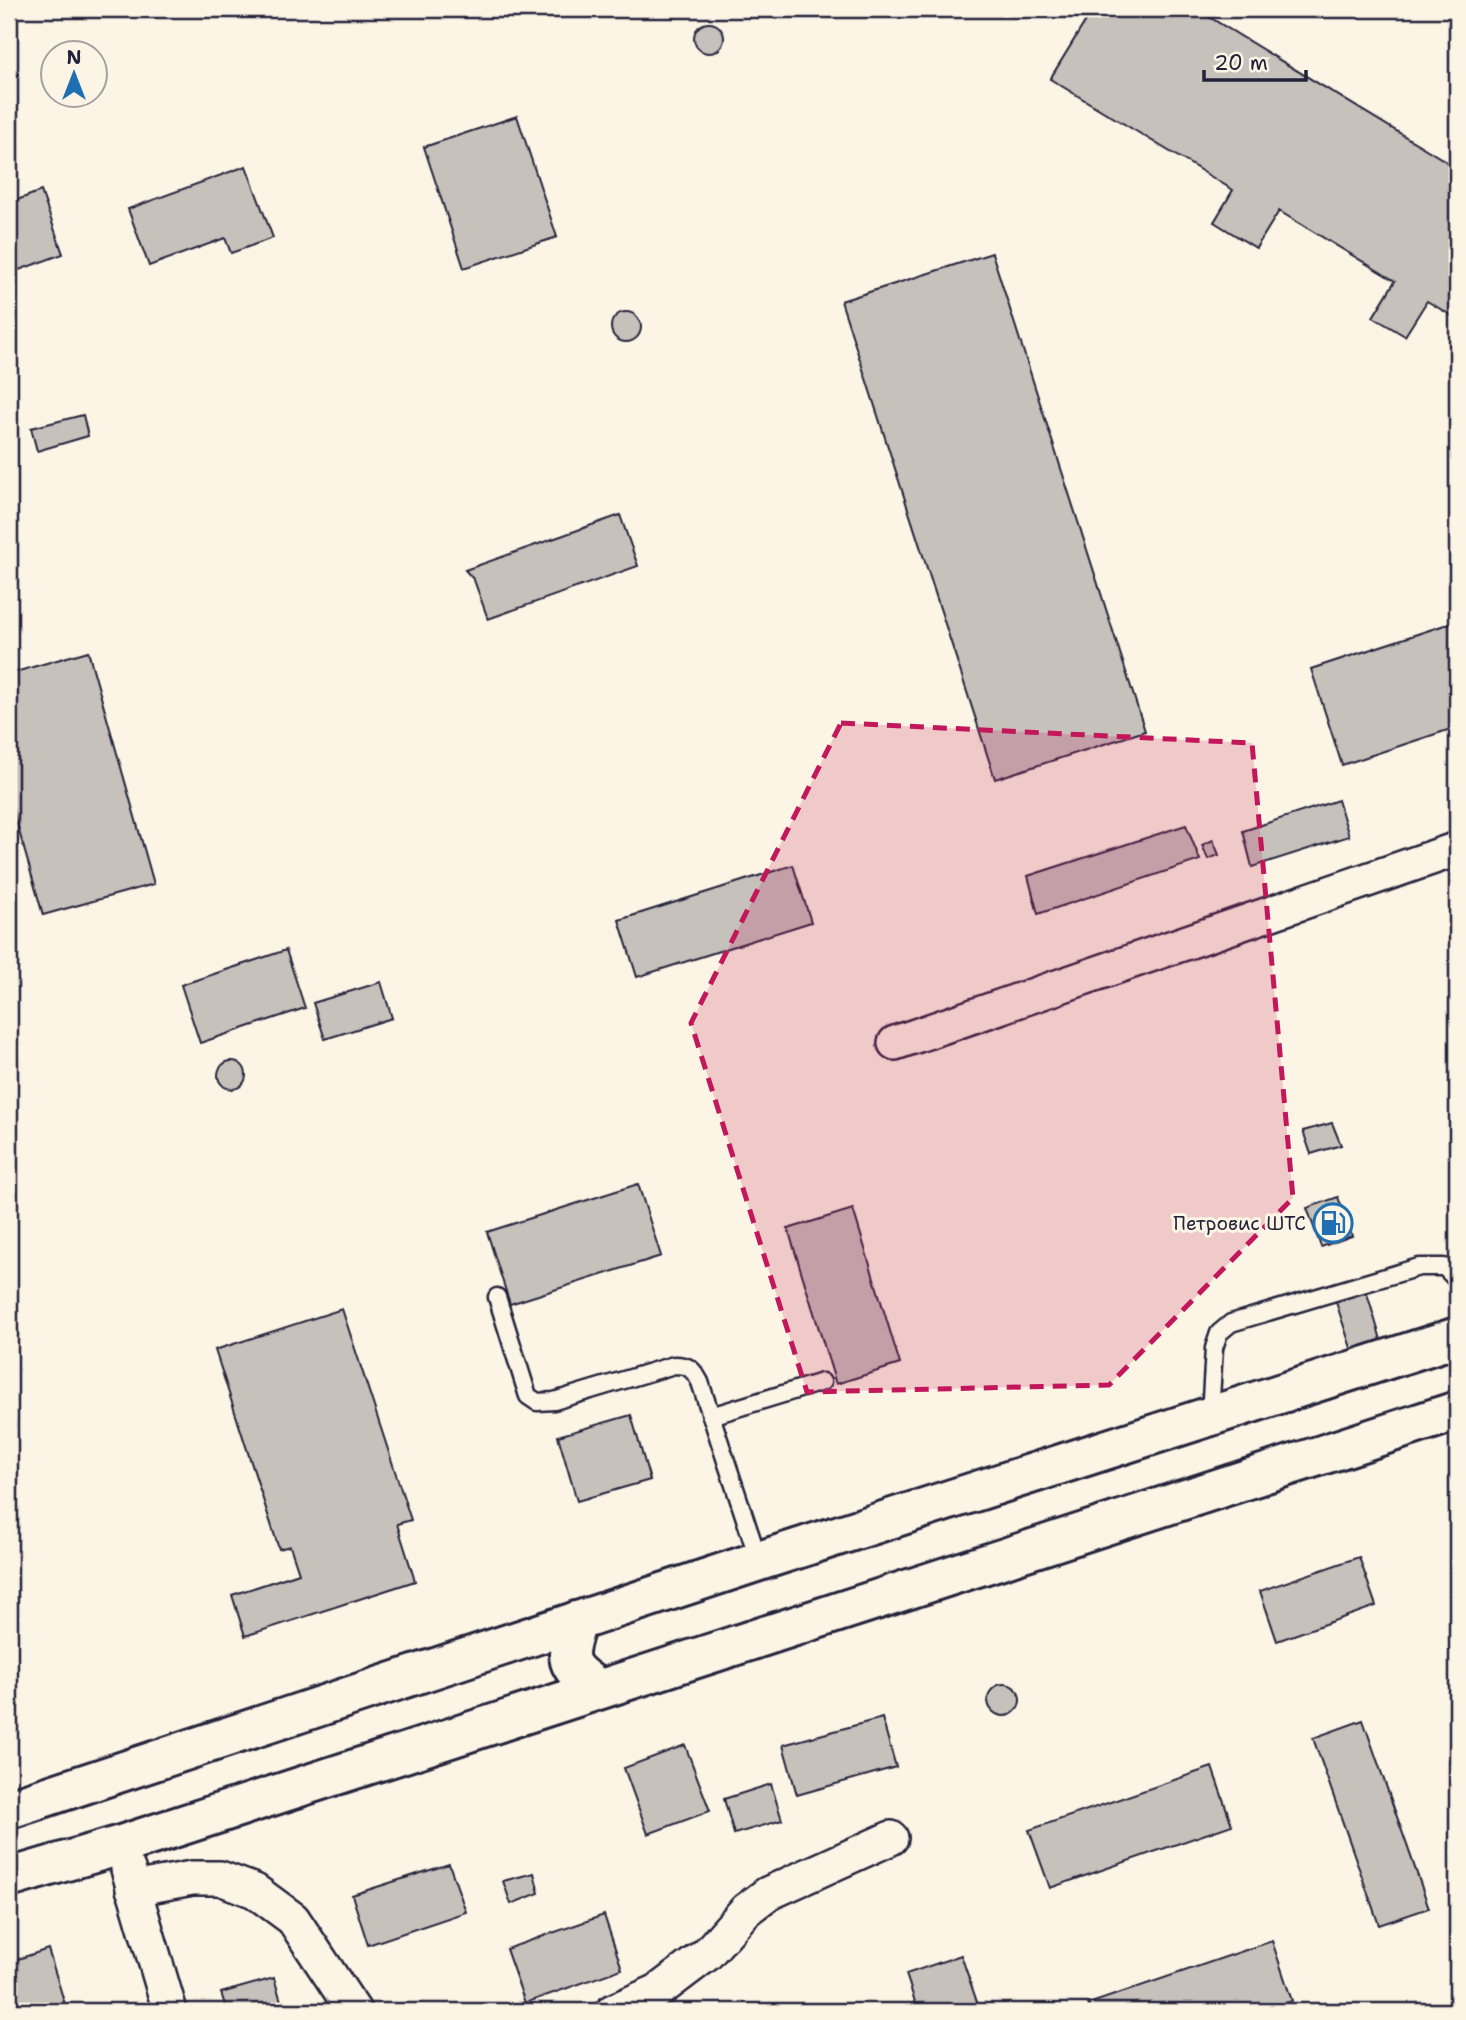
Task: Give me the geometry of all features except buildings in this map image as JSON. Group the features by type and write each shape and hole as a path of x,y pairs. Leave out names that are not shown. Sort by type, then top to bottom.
{"main road":[{"path":"9,1809 759,1561 1457,1337"},
{"path":"9,1878 121,1845 1457,1411"},
{"path":"577,1621 569,1646 570,1665 579,1676 599,1689"}],"street":[{"path":"895,1043 1457,849"},
{"path":"613,2011 662,2001 746,1910 767,1894 891,1838"},
{"path":"121,1845 170,2011"},
{"path":"133,1889 192,1878 220,1878 255,1891 293,1919 354,2011"}],"lane":[{"path":"1210,1416 1214,1348 1219,1333 1231,1323 1419,1267 1444,1267 1457,1280"},
{"path":"497,1297 528,1396 537,1402 554,1401 674,1365 686,1365 694,1371 700,1382 759,1561"},
{"path":"711,1416 822,1382"}],"highlighted area":[{"path":"841,723 1252,743 1293,1198 1109,1385 807,1392 691,1023"}],"place":[{"name":"Петровис ШТС","path":"1333,1223"}]}
